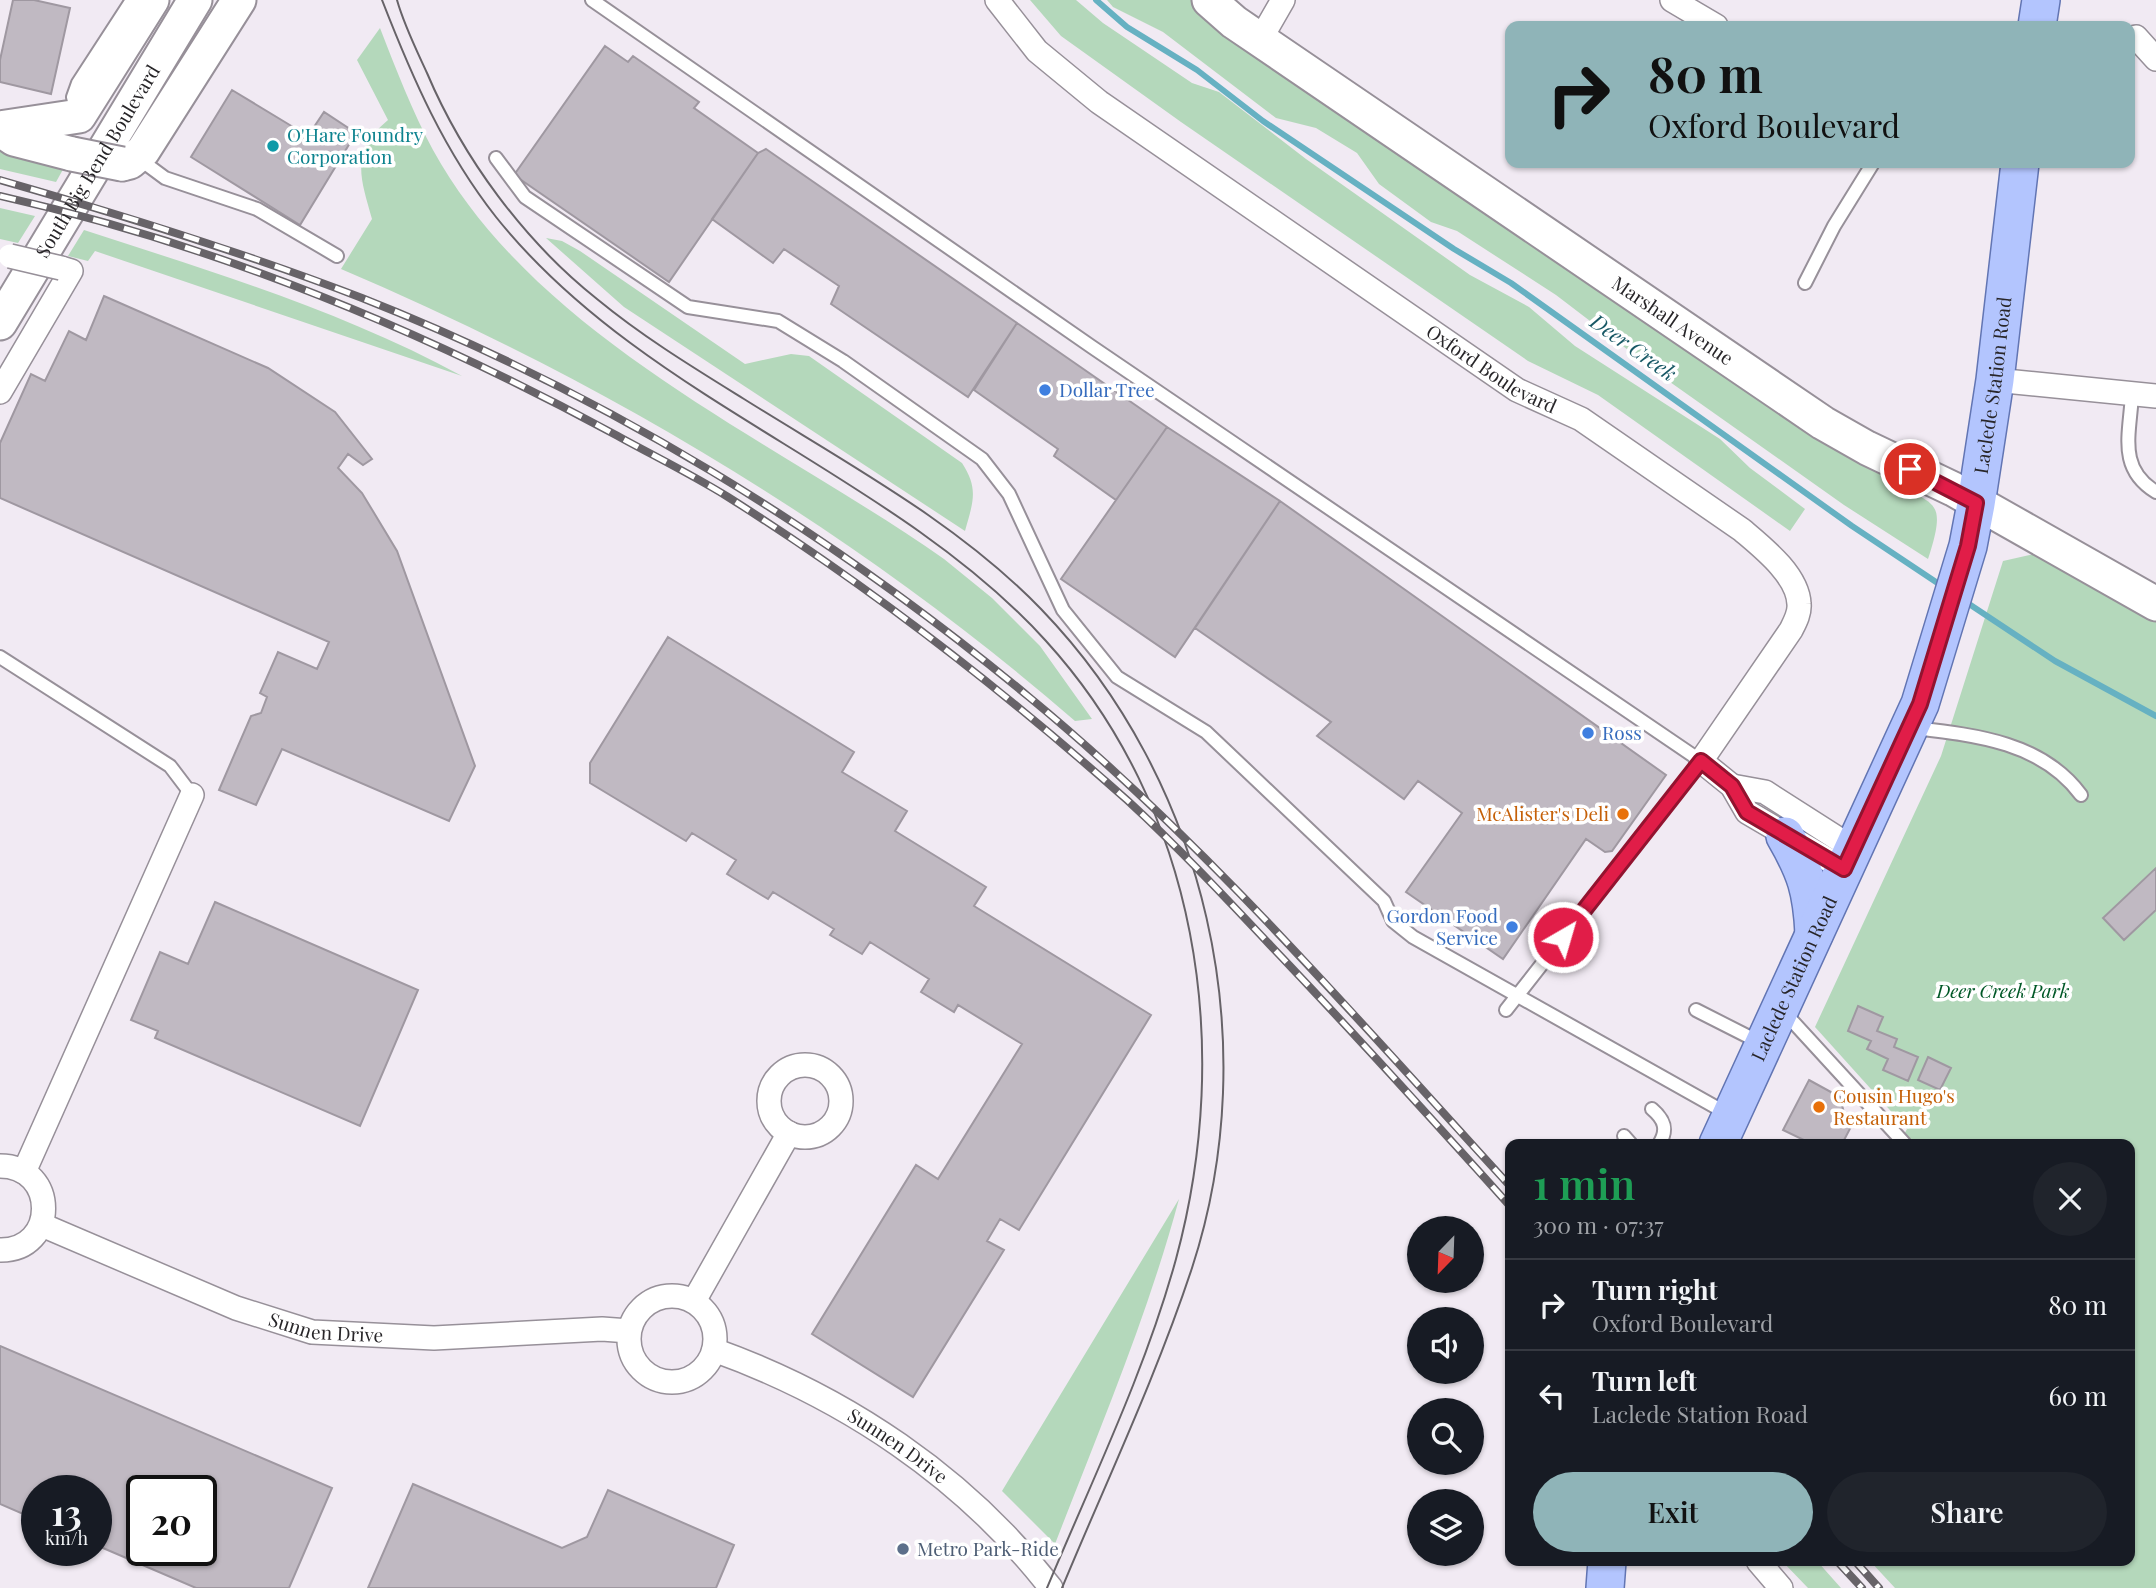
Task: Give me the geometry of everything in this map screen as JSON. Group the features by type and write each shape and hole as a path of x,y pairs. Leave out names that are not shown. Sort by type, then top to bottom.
{"main road":[{"path":"2038,21 2040,0"},
{"name":"Laclede Station Road","path":"1724,1130 1915,716 1968,546 1995,380 2019,168"},
{"path":"1785,836 1804,868 1811,888 1814,937"},
{"path":"1605,1588 1606,1566"}],"street":[{"path":"69,153 79,116 152,0"},
{"name":"South Big Bend Boulevard","path":"0,323 195,0"},
{"path":"0,129 14,139 69,153 129,161 239,0"},
{"name":"Oxford Boulevard","path":"997,0 1037,51 1093,97 1517,390 1581,419 1742,530 1765,549 1795,587 1799,603 1798,615 1791,630 1701,761"},
{"name":"Marshall Avenue","path":"1209,0 1261,40 1823,423 1976,503 2156,604"},
{"path":"1261,40 1283,0"},
{"path":"1672,0 1708,21"},
{"path":"2136,37 2156,59"},
{"path":"0,129 79,116"},
{"path":"0,392 66,270 5,254"},
{"path":"1995,380 2156,396"},
{"path":"1701,761 1732,786 1747,812 1785,836 1849,859"},
{"path":"1732,786 1765,792 1849,859"},
{"path":"24,1172 192,795"},
{"path":"694,1301 789,1133"},
{"path":"0,1167 24,1172 32,1178 43,1195 45,1215 42,1225 24,1245 0,1250"},
{"name":"Sunnen Drive","path":"42,1225 236,1308 312,1332 434,1338 602,1329 629,1331"},
{"path":"674,1295 694,1301 706,1312 713,1326 714,1350 704,1367 688,1379 658,1380 635,1362 629,1347 629,1331 637,1312 654,1299 674,1295"},
{"name":"Sunnen Drive","path":"714,1350 766,1369 820,1396 895,1442 966,1494 1051,1588"},
{"path":"1762,1566 1781,1588"}],"lane":[{"path":"79,116 73,97 78,83 132,0"},
{"path":"592,0 1092,347 1701,761 1506,1010"},
{"path":"496,158 525,197 688,307 778,321 842,361 982,459 1009,494 1063,610 1117,677 1206,732 1384,901 1393,921 1413,937 1517,994 1724,1130"},
{"path":"129,161 165,177 257,209 337,256"},
{"path":"1805,283 1834,226 1870,168"},
{"path":"2132,394 2128,462 2142,483 2156,492"},
{"path":"0,657 170,766 192,795"},
{"path":"1915,716 2017,746 2047,763 2073,784 2081,795"},
{"path":"1781,1009 1900,1139"},
{"path":"1696,1010 1765,1045"},
{"path":"1652,1109 1664,1124 1665,1131 1661,1139"}],"green space":[{"path":"1030,0 1076,0 1103,23 1192,83 1219,92 1306,159 1470,275 1529,307 1575,346 1720,439 1750,468 1805,509 1790,531 1598,395 1528,361 1061,36"},
{"path":"1107,0 1195,0 1931,504 1936,511 1937,521 1928,559 1844,505 1670,382 1556,295 1457,231 1431,222 1379,184 1357,153 1316,128 1276,118 1163,32 1113,7"},
{"path":"380,28 411,105 433,150 478,217 533,277 595,331 663,380 944,559 992,598 1040,646 1092,719 1075,721 992,652 906,587 726,466 537,361 440,313 341,269 372,219 361,165 368,143 388,120 357,60"},
{"path":"0,149 66,164 56,182 0,169"},
{"path":"0,208 35,216 18,243 0,239"},
{"path":"84,230 324,312 462,376 95,251 88,261 68,256"},
{"path":"546,238 562,241 580,251 745,364 791,354 809,356 962,463 973,488 965,531 624,307"},
{"name":"Deer Creek Park","path":"2038,553 2156,620 2156,1588 1895,1588 1875,1566 2135,1566 2135,1139 1902,1139 1907,1129 1815,1027 1941,756 2003,561"},
{"path":"1179,1199 1137,1330 1055,1544 1002,1491"},
{"path":"1787,1566 1821,1566 1841,1588 1808,1588"}],"building":[{"path":"13,0 34,0 70,8 51,94 0,82 0,60"},
{"path":"605,46 628,62 633,56 699,102 694,108 758,153 669,282 514,175"},
{"name":"O'Hare Foundry Corporation","path":"232,90 308,136 324,112 356,133 300,225 191,157"},
{"path":"766,149 1017,323 968,397 831,304 839,286 784,249 773,263 712,219 758,153"},
{"path":"104,296 268,368 335,412 372,459 363,465 348,454 338,468 362,493 397,551 475,766 449,821 282,749 256,805 219,790 251,716 261,713 267,697 260,693 278,652 317,669 329,642 0,498 0,443 31,374 45,381 69,331 86,340"},
{"path":"1017,323 1167,427 1116,500 1054,456 1058,449 974,390"},
{"path":"1167,427 1280,501 1175,657 1061,579"},
{"path":"1280,501 1666,775 1612,851 1605,852 1586,839 1503,959 1406,892 1462,813 1418,781 1404,799 1317,736 1331,722 1195,628"},
{"path":"668,637 854,752 842,772 907,811 895,831 986,887 974,906 1151,1015 1019,1230 1000,1219 987,1241 1004,1250 913,1397 812,1334 916,1165 938,1179 1022,1044 958,1005 954,1012 921,992 929,979 870,942 862,954 830,935 834,929 773,892 768,899 727,874 736,860 692,833 686,841 590,783 590,763"},
{"path":"2156,868 2156,910 2124,940 2103,918"},
{"path":"215,902 418,990 360,1126 155,1038 158,1031 131,1020 160,952 188,964"},
{"path":"1858,1006 1883,1017 1877,1031 1897,1039 1894,1047 1918,1057 1908,1081 1883,1070 1888,1059 1867,1049 1871,1041 1848,1031"},
{"path":"1928,1057 1951,1068 1940,1090 1918,1080"},
{"name":"Cousin Hugo's Restaurant","path":"1809,1080 1840,1097 1845,1117 1854,1121 1845,1139 1802,1139 1783,1130"},
{"path":"0,1346 332,1488 289,1588 196,1588 145,1566 217,1566 217,1475 126,1475 126,1558 112,1552 112,1475 21,1475 21,1513 0,1504"},
{"path":"413,1484 562,1548 587,1537 608,1490 734,1545 716,1588 368,1588"}],"waterway":[{"name":"Deer Creek","path":"1096,0 1127,27 1197,70 1263,121 1454,249 1511,283 1852,526 1942,586"},
{"name":"Deer Creek","path":"1963,600 2055,661 2156,716"}],"tram line":[{"path":"382,0 431,113 460,166 496,217 541,267 589,311 642,351 696,389 865,495 937,544 986,583 1046,641 1098,707 1139,778 1169,854 1190,932 1200,1013 1202,1096 1193,1178 1176,1259 1149,1343 1047,1588"},
{"path":"397,0 415,46 458,136 498,196 545,251 614,313 706,376 899,495 974,548 1008,578 1041,609 1098,677 1145,753 1181,833 1206,918 1221,1005 1223,1093 1214,1182 1192,1268 1178,1309 1062,1588"}],"railway":[{"path":"0,180 272,265 362,298 452,336 540,377 626,422 794,523 953,636 1029,697 1157,811 1278,933 1505,1181"},
{"path":"0,196 80,216 238,265 392,326 467,360 614,434 714,489 780,531 934,640 1032,718 1127,800 1301,978 1505,1200"},
{"path":"1842,1566 1862,1588"},
{"path":"1859,1566 1879,1588"}],"place":[{"name":"O'Hare Foundry Corporation","path":"273,146"},
{"name":"Dollar Tree","path":"1045,390"},
{"name":"Ross","path":"1588,733"},
{"name":"McAlister's Deli","path":"1623,814"},
{"name":"Gordon Food Service","path":"1512,927"},
{"name":"Cousin Hugo's Restaurant","path":"1819,1107"},
{"name":"Metro Park-Ride","path":"903,1549"}],"route":[{"path":"1563,937 1701,761 1732,786 1747,812 1844,869 1899,755 1920,704 1968,546 1976,503 1910,469"}]}
